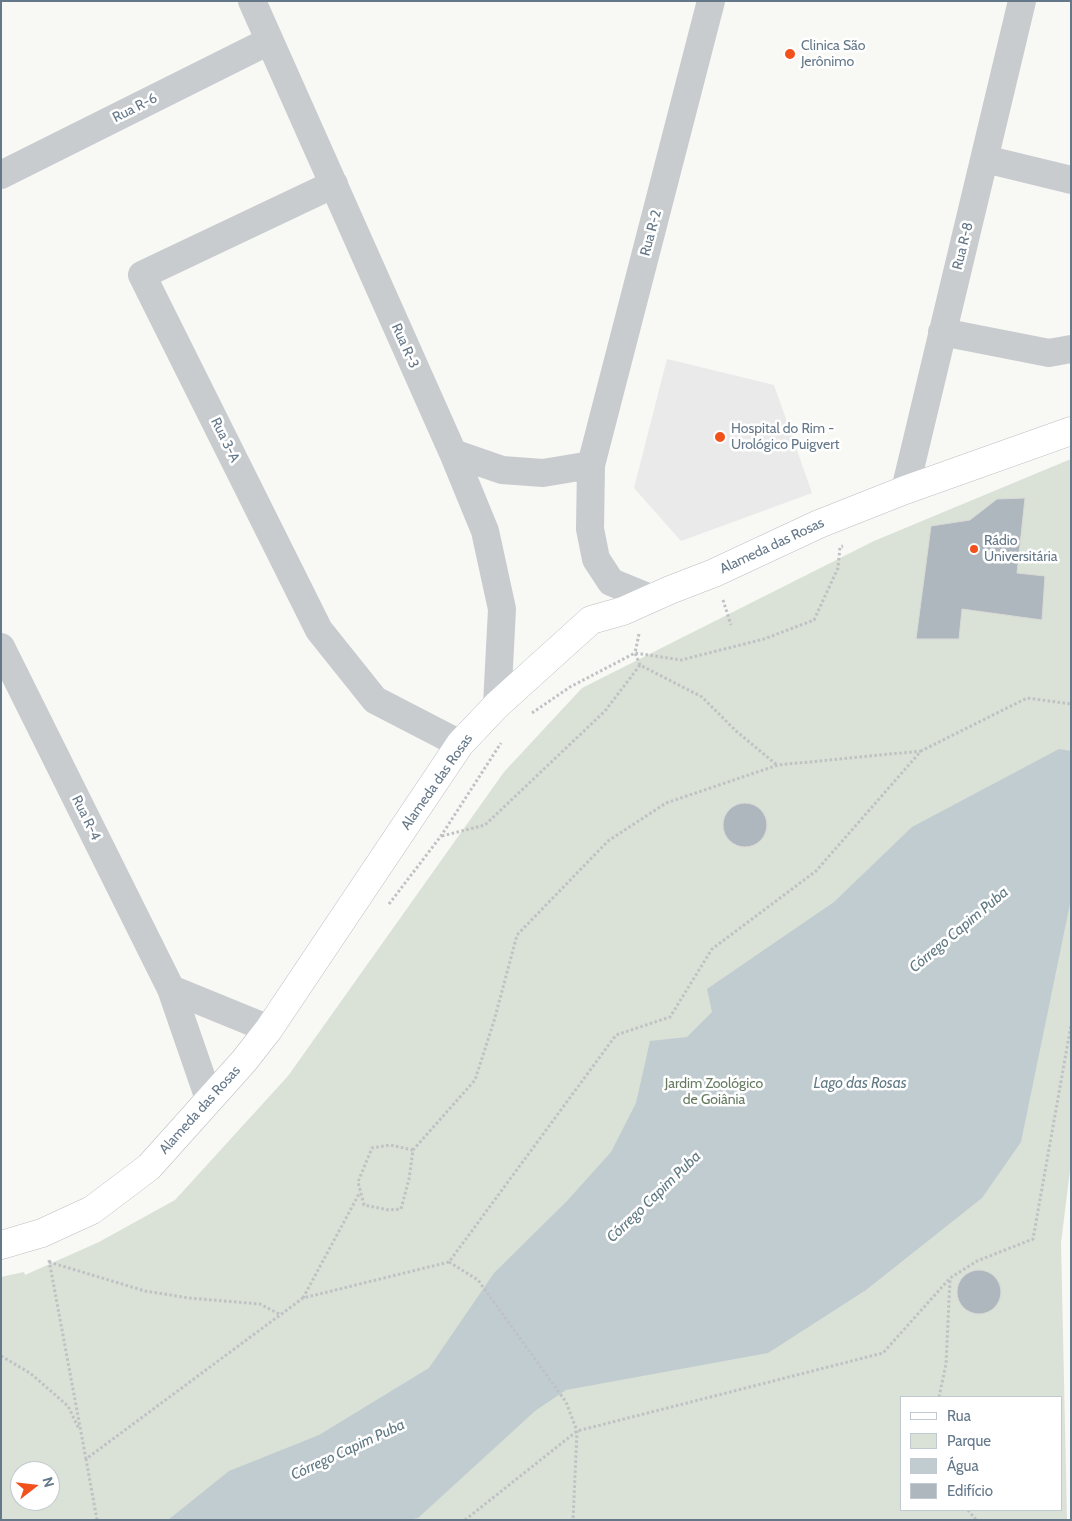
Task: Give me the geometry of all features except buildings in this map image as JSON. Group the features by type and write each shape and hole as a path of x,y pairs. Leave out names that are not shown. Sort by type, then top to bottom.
{"main road":[{"name":"Alameda das Rosas","path":"1,1244 42,1233 92,1210 149,1167 270,1029 460,744 497,705 591,620 623,610 714,573 819,524 905,490 1071,431"}],"street":[{"name":"Rua R-3","path":"252,1 485,531 502,609 497,705"},
{"name":"Rua R-2","path":"650,598 611,582 596,559 590,529 591,465 711,1"},
{"name":"Rua R-8","path":"905,490 1022,1"},
{"name":"Rua R-6","path":"1,175 269,42"},
{"path":"985,159 1071,180"},
{"name":"Rua 3-A","path":"334,184 142,275 319,630 375,700 460,744"},
{"path":"942,332 1049,352 1071,349"},
{"path":"452,453 502,470 542,473 591,465"},
{"name":"Rua R-4","path":"1,647 171,989 210,1099"},
{"path":"171,989 270,1029"}],"path":[{"path":"526,717 570,687 635,653 681,660 764,639 814,620 838,568 840,547 849,544"},
{"path":"640,627 635,653 640,665 702,698 736,731 778,765"},
{"path":"441,836 485,825 605,711 640,665"},
{"path":"413,1150 390,1145 372,1148 358,1182 364,1205 389,1210 401,1210 409,1179 413,1150 475,1080 518,935 608,841 624,830 666,803 778,765 921,751 1027,698 1071,704"},
{"path":"388,904 441,836 502,742"},
{"path":"86,1459 303,1298 449,1262 616,1035 670,1017 712,949 816,871 921,751"},
{"path":"465,1520 577,1431 883,1353 950,1278 977,1260 1032,1239 1071,1025"},
{"path":"303,1298 360,1192"},
{"path":"42,1233 97,1520"},
{"path":"49,1262 145,1291 189,1298 260,1304 280,1315"},
{"path":"449,1262 478,1280 566,1402 577,1431 573,1520"},
{"path":"939,1396 946,1364 950,1278"},
{"path":"1,1356 30,1373 68,1406 81,1433"}],"shaded area":[{"name":"Hospital do Rim - Urológico Puigvert","path":"667,359 774,385 812,493 681,541 634,488"}],"green space":[{"name":"Jardim Zoológico de Goiânia","path":"1071,459 1071,1162 1061,1243 1067,1520 1,1520 1,1277 24,1272 25,1275 99,1242 175,1200 288,1076 504,772 582,688 874,541"}],"water":[{"name":"Lago das Rosas","path":"1059,749 1071,751 1071,899 1021,1142 982,1198 866,1290 768,1353 566,1390 535,1411 418,1518 408,1520 168,1520 229,1471 319,1435 429,1368 494,1273 567,1201 611,1152 636,1103 650,1041 687,1037 712,1012 707,989 834,902 912,827"}],"place":[{"name":"Clinica São Jerônimo","path":"790,54"},
{"name":"Hospital do Rim - Urológico Puigvert","path":"720,437"},
{"name":"Rádio Universitária","path":"974,549"}],"water label":[{"name":"Córrego Capim Puba","path":"959,930"},
{"name":"Córrego Capim Puba","path":"654,1197"},
{"name":"Córrego Capim Puba","path":"348,1450"}]}
